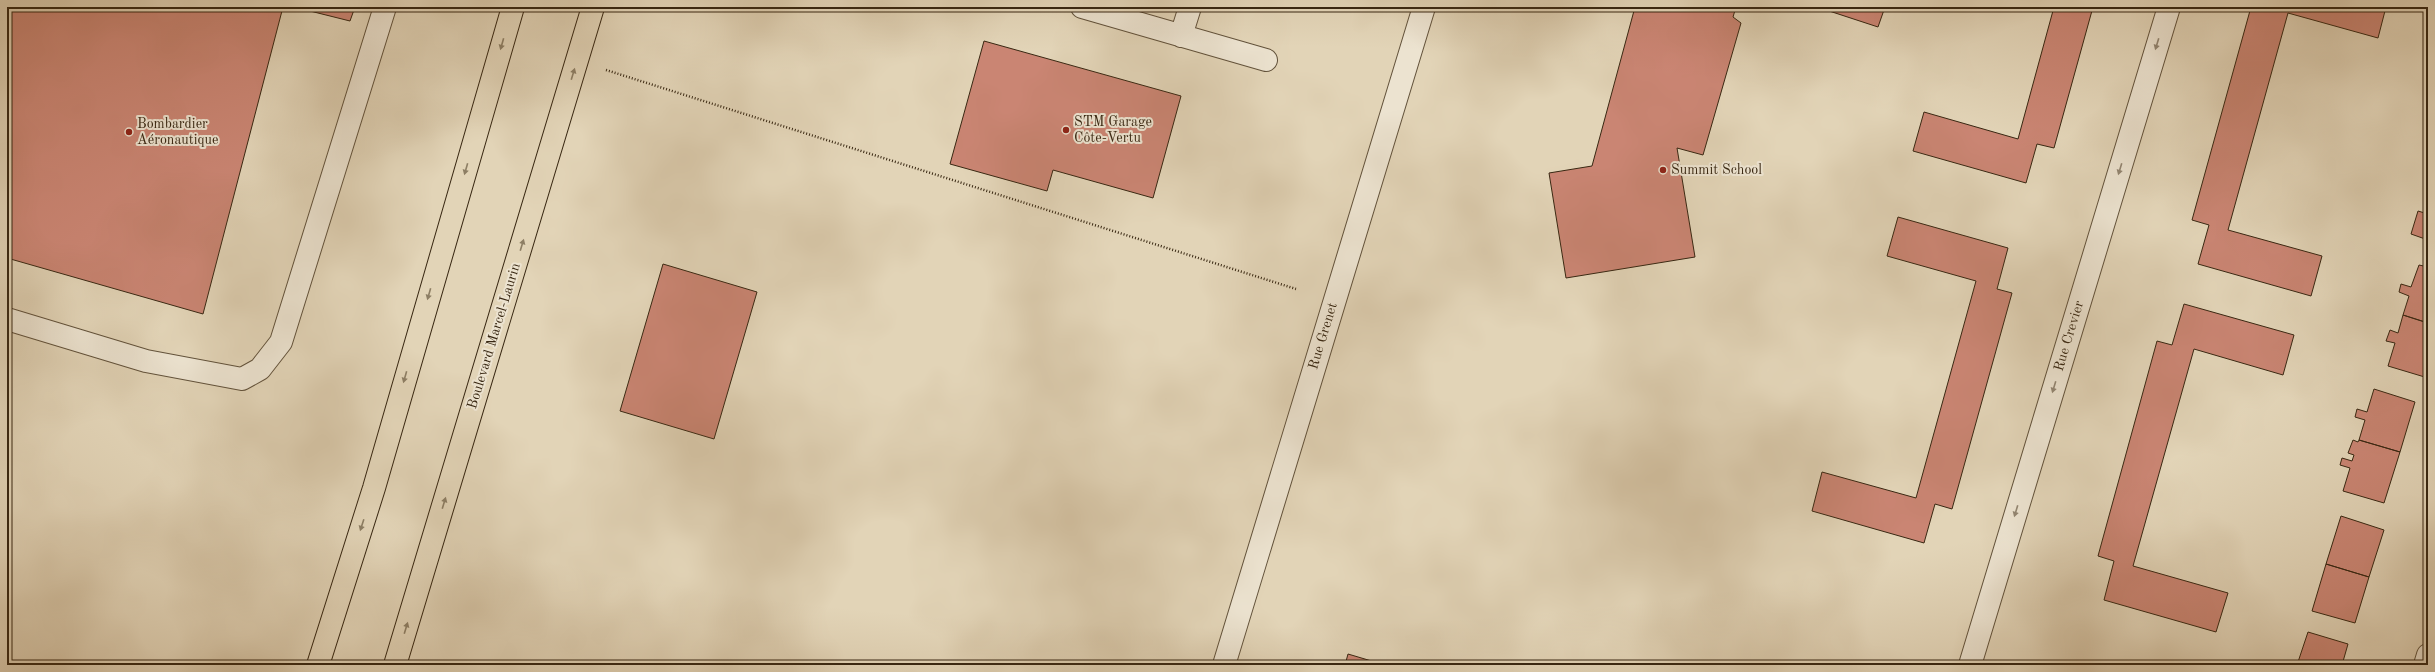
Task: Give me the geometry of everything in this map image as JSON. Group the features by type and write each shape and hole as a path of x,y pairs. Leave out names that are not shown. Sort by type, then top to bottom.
{"main road":[{"path":"318,665 374,488 513,7"},
{"name":"Boulevard Marcel-Laurin","path":"395,665 593,7"}],"street":[{"path":"7,319 146,361 242,379 260,369 281,342 384,7"},
{"path":"1082,7 1266,60"},
{"path":"1182,36 1190,7"},
{"name":"Rue Grenet","path":"1224,665 1424,7"},
{"name":"Rue Crevier","path":"1970,665 2169,7"},
{"path":"2425,665 2428,655"}],"path":[{"path":"606,70 1296,289"}],"building":[{"name":"Bombardier Aéronautique","path":"7,7 283,7 203,314 7,258"},
{"path":"294,7 355,7 350,21"},
{"path":"1635,7 1736,7 1733,17 1741,23 1703,155 1677,148 1695,257 1566,278 1549,173 1592,166"},
{"path":"1817,7 1885,7 1878,27"},
{"path":"2054,7 2093,7 2054,148 2037,144 2026,183 1913,151 1924,112 2018,139"},
{"path":"2251,7 2266,9 2267,7 2386,7 2378,38 2288,13 2228,230 2322,256 2311,296 2198,264 2209,225 2192,220"},
{"name":"STM Garage Côte-Vertu","path":"984,41 1181,96 1153,198 1053,170 1047,191 950,164"},
{"path":"2418,211 2428,214 2428,240 2411,234"},
{"path":"1898,217 2008,248 1997,289 2012,293 1952,509 1935,504 1924,543 1812,511 1822,472 1916,498 1976,281 1887,256"},
{"path":"663,264 757,292 714,439 620,411"},
{"path":"2419,265 2428,267 2428,323 2403,315 2409,296 2399,292 2401,284 2411,287"},
{"path":"2184,304 2294,335 2283,375 2194,349 2133,566 2228,593 2216,632 2104,600 2114,561 2098,556 2157,341 2172,345"},
{"path":"2403,315 2428,323 2428,378 2388,366 2395,343 2386,341 2390,330 2398,333"},
{"path":"2374,389 2415,402 2400,452 2359,440 2365,420 2355,417 2357,409 2367,412"},
{"path":"2353,440 2358,442 2359,440 2400,452 2384,503 2343,491 2350,468 2340,465 2342,458 2352,461 2354,455 2348,453"},
{"path":"2341,516 2384,530 2369,577 2326,564"},
{"path":"2326,564 2369,577 2355,623 2312,611"},
{"path":"2308,632 2348,644 2342,665 2297,665"},
{"path":"1348,654 1385,665 1345,665"}],"place":[{"name":"STM Garage Côte-Vertu","path":"1066,130"},
{"name":"Bombardier Aéronautique","path":"129,132"},
{"name":"Summit School","path":"1663,170"}]}
